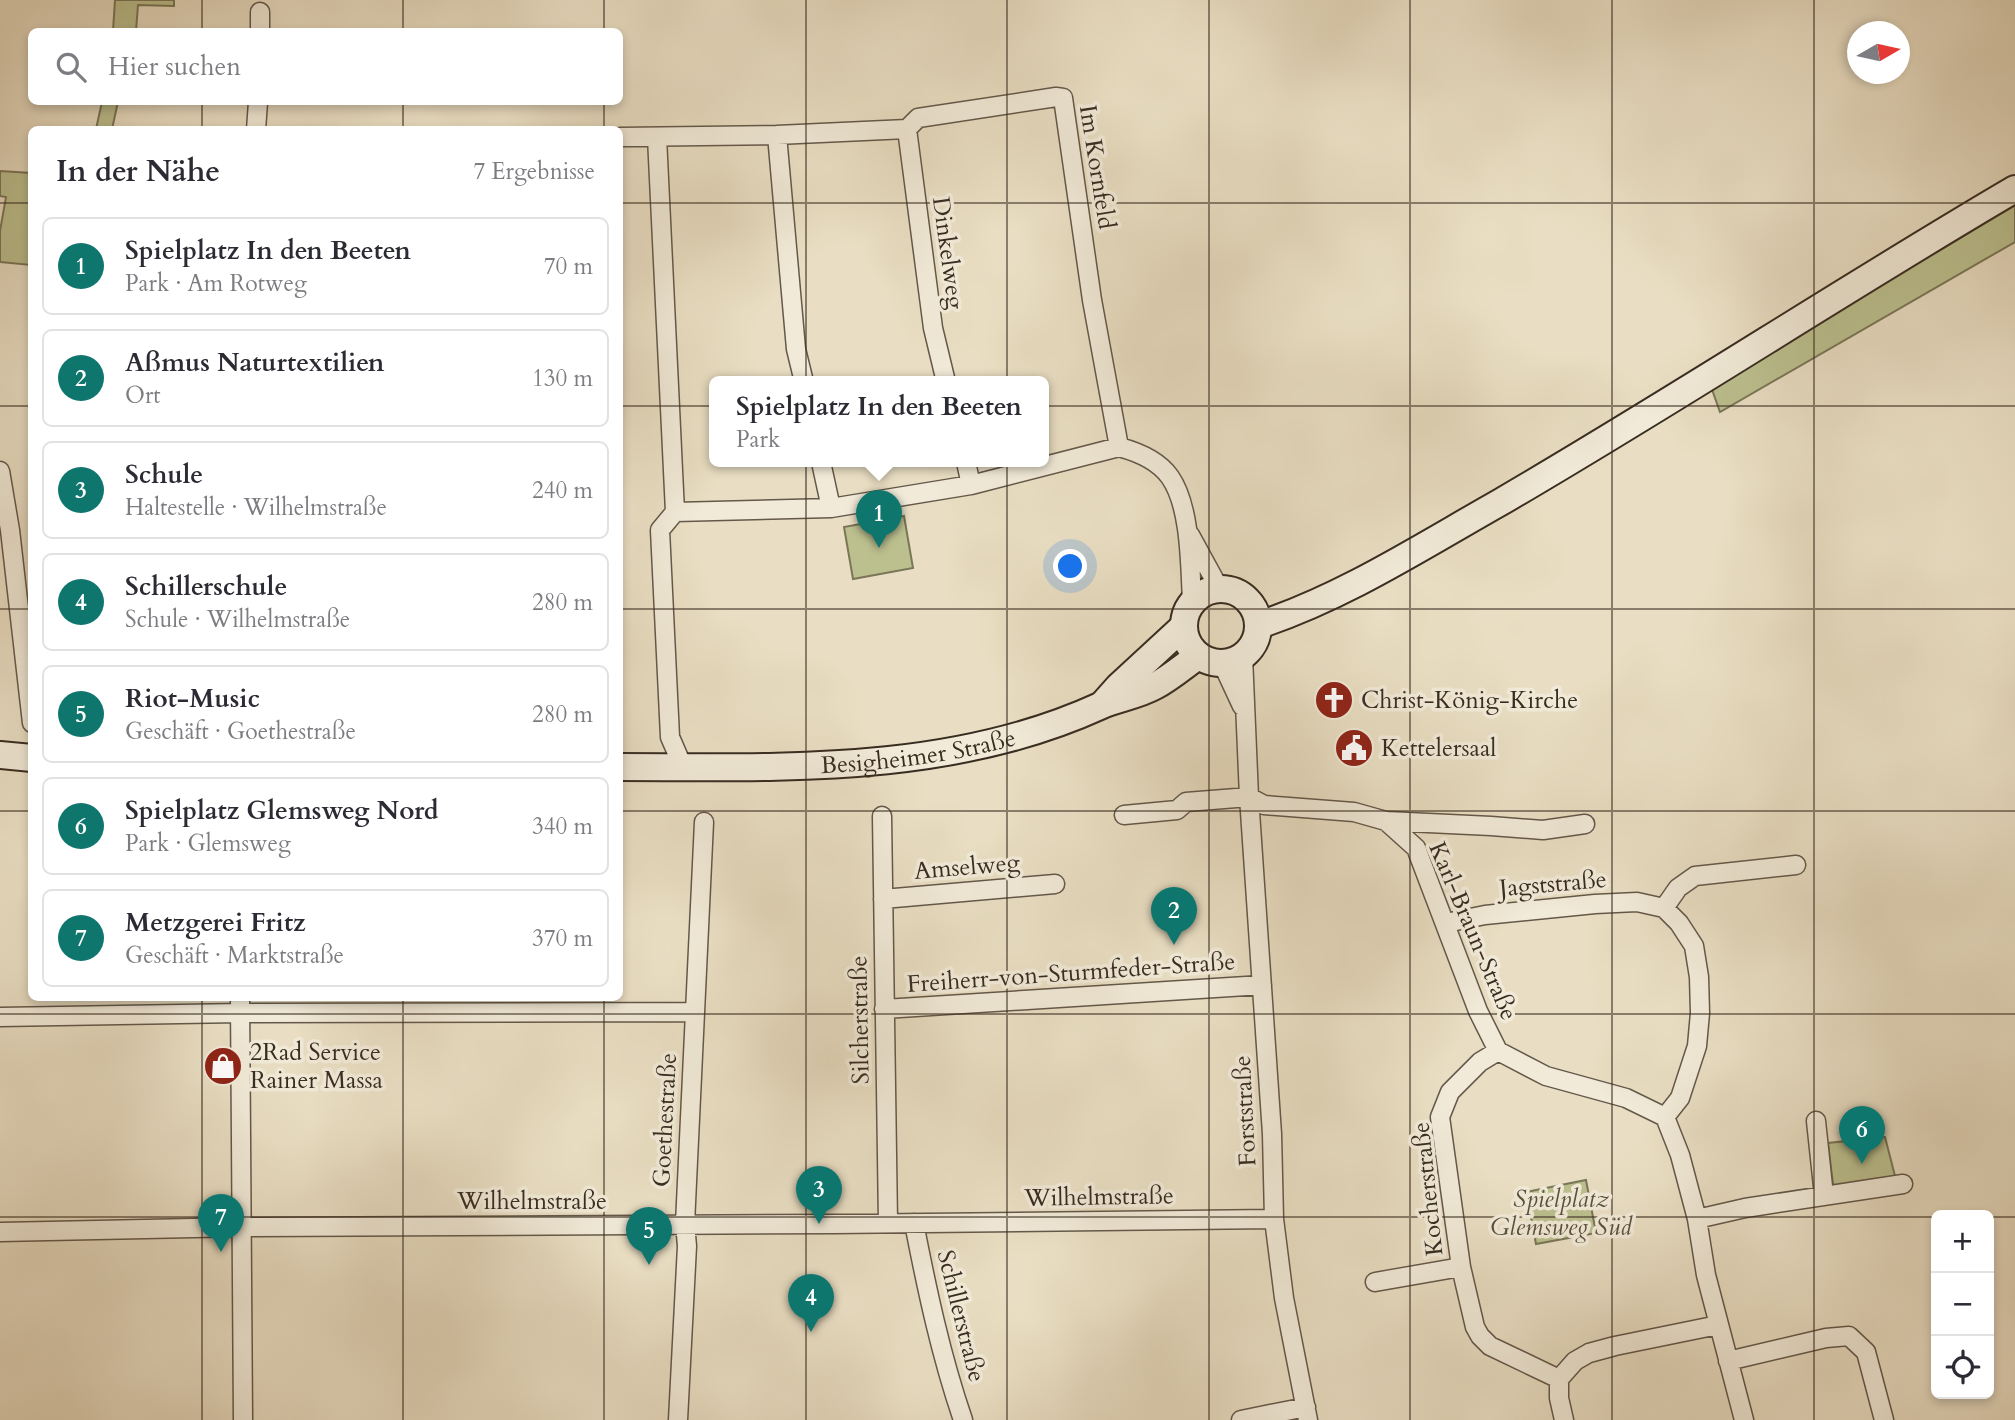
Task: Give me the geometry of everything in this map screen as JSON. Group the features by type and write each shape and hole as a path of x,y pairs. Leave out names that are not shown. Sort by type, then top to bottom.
{"main road":[{"path":"1102,705 1188,614 1204,592 1219,588 1237,592 1255,614 1334,594 1382,570 1628,428 1912,249 2015,189"},
{"path":"1188,614 1185,637 1190,648 1221,658"},
{"name":"Besigheimer Straße","path":"623,766 816,765 930,756 1012,740 1102,705 1130,698 1255,643 1255,614"},
{"path":"0,755 28,758"}],"street":[{"path":"260,12 260,28"},
{"name":"Im Kornfeld","path":"623,137 777,135 907,129 918,118 1063,98 1092,300 1119,447"},
{"path":"256,126 258,105"},
{"name":"Dinkelweg","path":"907,129 933,328 945,376"},
{"path":"777,135 796,349 803,376"},
{"path":"657,137 675,512 660,530 670,737 683,767"},
{"path":"1049,465 1119,447 1151,459 1171,478 1181,502 1187,529 1188,614"},
{"path":"822,467 831,508"},
{"path":"966,467 971,485"},
{"path":"675,512 831,508 971,485 1041,467"},
{"path":"0,471 10,530 28,688"},
{"path":"1187,529 1219,588"},
{"name":"Forststraße","path":"1221,658 1246,715 1272,1134 1274,1219 1284,1298 1307,1414"},
{"path":"1124,815 1177,810 1186,802 1249,797"},
{"name":"Karl-Braun-Straße","path":"1249,797 1264,805 1354,812 1386,821 1416,848 1478,1011 1499,1051 1546,1076 1626,1098 1665,1117"},
{"name":"Silcherstraße","path":"882,816 888,1223"},
{"path":"1386,821 1543,830 1585,824"},
{"name":"Goethestraße","path":"678,1420 704,822"},
{"path":"1744,1420 1706,1275 1697,1219 1680,1155 1665,1117 1680,1098 1697,1046 1700,1013 1699,977 1694,946 1679,923 1664,908 1678,888 1695,876 1796,865"},
{"name":"Amselweg","path":"883,899 1055,884"},
{"name":"Jagststraße","path":"1446,923 1485,915 1637,902 1664,908"},
{"name":"Freiherr-von-Sturmfeder-Straße","path":"884,1009 1262,985"},
{"path":"0,1017 240,1005 694,1012"},
{"path":"240,1005 243,1420"},
{"name":"Kocherstraße","path":"1499,1051 1480,1062 1450,1092 1440,1117 1461,1267 1475,1327 1480,1336 1490,1346 1559,1379"},
{"path":"1816,1121 1824,1196"},
{"path":"1697,1219 1745,1208 1903,1184"},
{"name":"Wilhelmstraße","path":"0,1232 242,1227 1274,1219"},
{"name":"Schillerstraße","path":"914,1223 930,1302 963,1420"},
{"path":"1375,1282 1461,1267"},
{"path":"1564,1420 1559,1398 1559,1379 1575,1361 1589,1353 1615,1346 1718,1325"},
{"path":"1728,1362 1826,1338 1849,1336 1867,1352 1884,1420"},
{"path":"1241,1420 1307,1414"}],"green space":[{"path":"115,0 174,0 174,6 138,5 136,28 113,28"},
{"path":"101,105 117,105 113,126 97,126"},
{"path":"0,171 28,173 28,265 0,262 0,231 6,197 0,196"},
{"path":"2015,183 2015,242 1720,412 1704,367"},
{"path":"904,516 913,568 853,579 844,527"},
{"path":"1885,1137 1895,1176 1839,1188 1833,1184 1828,1143"},
{"name":"Spielplatz Glemsweg Süd","path":"1586,1180 1596,1233 1536,1244 1526,1192"}],"place":[{"name":"Spielplatz In den Beeten","path":"879,548"},
{"name":"Christ-König-Kirche","path":"1334,700"},
{"name":"Kettelersaal","path":"1354,748"},
{"name":"Aßmus Naturtextilien","path":"1174,945"},
{"name":"2Rad Service Rainer Massa","path":"223,1066"},
{"name":"Spielplatz Glemsweg Nord","path":"1862,1164"},
{"name":"Schule","path":"819,1224"},
{"name":"Metzgerei Fritz","path":"221,1252"},
{"name":"Riot-Music","path":"649,1265"},
{"name":"Schillerschule","path":"811,1332"}]}
